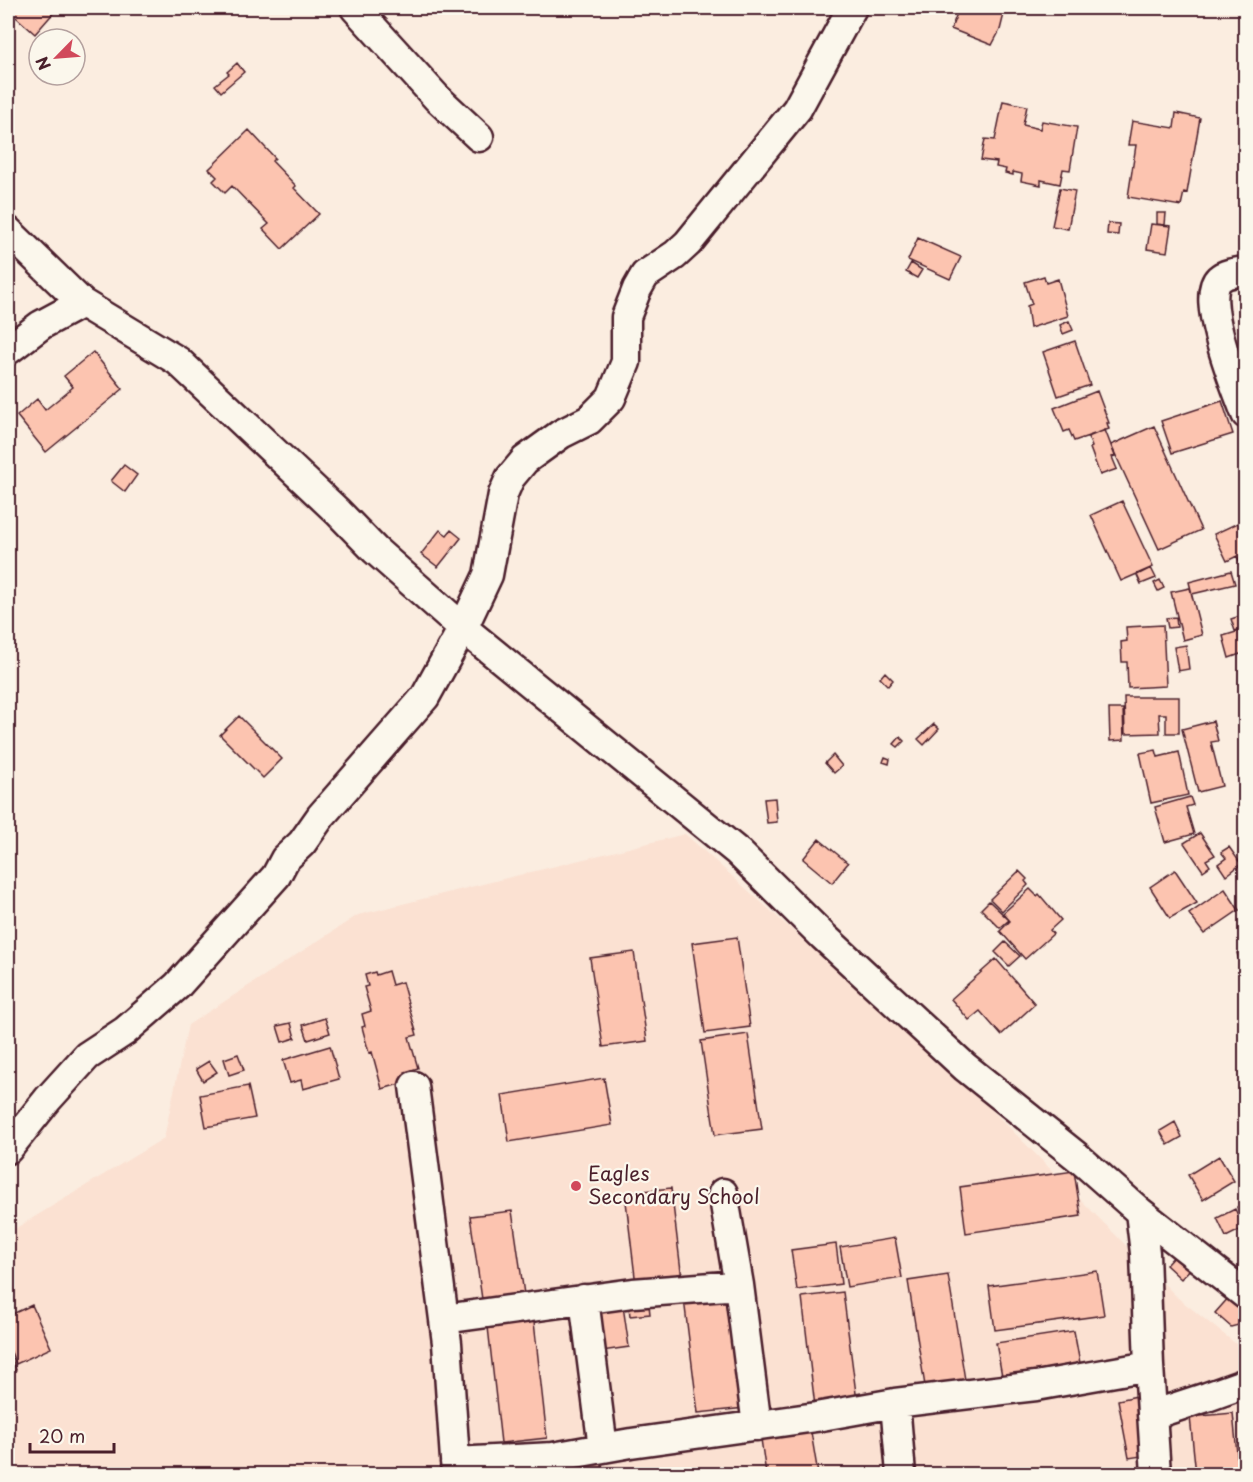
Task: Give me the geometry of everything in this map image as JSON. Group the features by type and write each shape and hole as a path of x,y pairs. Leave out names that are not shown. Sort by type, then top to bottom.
{"street":[{"path":"355,8 437,98 479,137"},
{"path":"8,1149 48,1099 87,1056 125,1031 177,986 276,876 285,859 302,843 321,816 425,697 463,628 488,575 503,494 510,478 525,460 561,434 589,420 611,398 626,362 626,318 645,275 688,243 797,109 852,8"},
{"path":"8,231 82,303 178,361 375,550 463,628 738,852 823,936 965,1066 1080,1159 1140,1212 1245,1295"},
{"path":"1245,271 1229,274 1219,279 1214,289 1213,304 1217,334 1245,414"},
{"path":"8,350 41,325 82,303"},
{"path":"414,1086 444,1319 456,1468 553,1457 895,1403 1036,1386 1149,1366"},
{"path":"723,1193 739,1285 757,1426"},
{"path":"1140,1212 1145,1253 1155,1474"},
{"path":"444,1319 633,1293 739,1285"},
{"path":"584,1299 603,1448"},
{"path":"1152,1415 1245,1383"},
{"path":"895,1403 901,1474"}],"shaded area":[{"name":"Eagles Secondary School","path":"685,834 983,1101 1178,1298 1245,1351 1245,1474 8,1474 8,1233 164,1138 188,1025 358,915"}],"building":[{"path":"8,8 52,8 56,10 41,27 27,27"},
{"path":"959,8 987,8 1004,14 1000,30 992,45 951,29"},
{"path":"237,63 244,72 221,92 215,85 229,74 227,72"},
{"path":"1003,101 1027,106 1023,125 1040,129 1042,121 1077,127 1070,170 1063,169 1060,184 1041,180 1041,185 1021,181 1022,174 1005,173 1006,169 996,167 997,162 981,160 985,139 995,140"},
{"path":"1176,113 1200,118 1187,193 1184,192 1181,206 1128,197 1136,145 1128,145 1132,121 1174,128"},
{"path":"249,130 275,158 272,161 296,186 294,188 319,214 282,249 263,229 269,224 232,186 225,193 213,181 217,177 209,169"},
{"path":"1060,188 1075,191 1068,229 1052,226"},
{"path":"1157,213 1166,213 1165,225 1157,224"},
{"path":"1108,223 1119,224 1118,235 1107,234"},
{"path":"1151,224 1171,226 1167,252 1147,249"},
{"path":"918,238 961,257 950,279 908,260"},
{"path":"911,263 922,270 917,278 906,272"},
{"path":"1044,276 1046,283 1058,279 1068,316 1030,328 1027,306 1032,304 1025,282"},
{"path":"1069,321 1073,330 1063,334 1060,325"},
{"path":"1075,341 1090,385 1058,396 1043,352"},
{"path":"93,352 123,389 46,452 17,416 37,399 45,410 73,387 64,376"},
{"path":"1097,391 1109,423 1107,423 1109,429 1074,441 1069,430 1064,432 1054,408"},
{"path":"1222,401 1233,434 1172,453 1161,421"},
{"path":"1154,426 1201,530 1159,549 1111,445"},
{"path":"1105,430 1115,456 1112,457 1117,469 1100,475 1088,437"},
{"path":"124,465 137,475 125,492 111,481"},
{"path":"1122,501 1153,567 1121,581 1091,515"},
{"path":"1240,522 1246,533 1246,563 1241,565 1237,556 1227,561 1214,534"},
{"path":"440,530 447,535 451,530 461,538 438,567 421,554"},
{"path":"1151,568 1156,578 1141,584 1137,575"},
{"path":"1231,571 1235,584 1192,594 1189,582"},
{"path":"1246,571 1246,588 1240,573"},
{"path":"1160,580 1164,588 1158,591 1154,583"},
{"path":"1190,588 1202,635 1183,640 1171,592"},
{"path":"1246,614 1246,627 1235,631 1231,619"},
{"path":"1176,617 1177,627 1168,628 1166,618"},
{"path":"1163,625 1166,686 1128,688 1127,662 1122,662 1121,642 1127,641 1126,627"},
{"path":"1246,629 1246,652 1229,658 1223,636"},
{"path":"1186,645 1189,669 1178,671 1174,647"},
{"path":"885,672 893,680 888,686 880,678"},
{"path":"1124,697 1179,697 1179,733 1166,733 1166,714 1159,714 1160,733 1125,734"},
{"path":"1109,709 1123,709 1124,740 1110,741"},
{"path":"239,716 282,759 263,778 220,735"},
{"path":"1213,721 1218,741 1211,742 1222,786 1198,792 1182,729"},
{"path":"934,724 939,729 924,745 918,739"},
{"path":"900,737 904,741 898,747 894,744"},
{"path":"1156,750 1158,757 1179,752 1188,795 1151,803 1140,753"},
{"path":"833,755 842,766 834,773 825,763"},
{"path":"885,757 890,759 889,764 883,762"},
{"path":"1190,797 1193,805 1186,807 1194,834 1165,842 1155,807"},
{"path":"775,798 777,822 767,823 764,799"},
{"path":"1200,833 1215,855 1206,860 1210,866 1203,871 1184,843"},
{"path":"819,839 848,863 832,883 803,859"},
{"path":"1229,847 1241,864 1226,876 1218,864 1226,858 1221,852"},
{"path":"1175,870 1197,903 1170,918 1150,887"},
{"path":"1019,871 1027,879 1025,881 1028,885 1002,911 990,899"},
{"path":"1030,889 1037,896 1039,894 1061,920 1050,930 1053,934 1025,959 1000,931 1010,921 1003,913"},
{"path":"1225,889 1239,910 1204,934 1189,914"},
{"path":"989,901 1009,920 1000,928 981,909"},
{"path":"1246,932 1246,948 1245,948 1240,933"},
{"path":"737,937 750,1027 705,1033 692,943"},
{"path":"1005,942 1020,956 1009,966 995,952"},
{"path":"634,952 647,1041 603,1047 590,958"},
{"path":"1246,952 1246,978 1244,979 1237,953"},
{"path":"996,959 1035,1004 1001,1035 980,1011 969,1020 951,999"},
{"path":"388,971 392,985 402,982 417,1035 409,1037 418,1068 405,1072 407,1082 382,1089 372,1052 369,1053 362,1027 365,1026 362,1014 371,1011 364,987 368,986 365,975 375,972 376,975"},
{"path":"325,1018 330,1033 308,1040 303,1025"},
{"path":"291,1023 295,1038 282,1042 277,1026"},
{"path":"748,1034 762,1129 715,1135 701,1041"},
{"path":"330,1046 339,1079 303,1089 301,1080 290,1083 283,1060"},
{"path":"238,1054 244,1070 229,1075 224,1059"},
{"path":"209,1061 217,1072 203,1081 196,1069"},
{"path":"604,1078 612,1125 509,1142 502,1095"},
{"path":"248,1086 255,1118 206,1127 200,1095"},
{"path":"1175,1122 1182,1137 1168,1145 1160,1131"},
{"path":"1219,1156 1234,1181 1203,1200 1188,1175"},
{"path":"1074,1171 1081,1216 966,1233 960,1187"},
{"path":"671,1188 682,1279 636,1285 625,1193"},
{"path":"1246,1202 1246,1225 1237,1207"},
{"path":"1235,1209 1244,1228 1226,1237 1217,1218"},
{"path":"512,1211 525,1301 483,1306 470,1216"},
{"path":"895,1238 902,1278 847,1287 840,1247"},
{"path":"836,1244 841,1284 797,1290 791,1250"},
{"path":"1177,1253 1192,1267 1181,1279 1166,1265"},
{"path":"1097,1271 1104,1315 995,1330 989,1286"},
{"path":"948,1275 967,1392 927,1398 908,1281"},
{"path":"843,1292 858,1409 816,1415 802,1297"},
{"path":"730,1293 745,1408 698,1413 684,1299"},
{"path":"1230,1296 1245,1310 1246,1323 1231,1327 1215,1313"},
{"path":"32,1305 51,1348 16,1364 8,1345 8,1316"},
{"path":"649,1305 650,1314 630,1316 629,1307"},
{"path":"623,1306 629,1347 602,1351 596,1310"},
{"path":"534,1322 547,1438 501,1443 488,1327"},
{"path":"1074,1331 1082,1374 1004,1387 996,1343"},
{"path":"8,1350 16,1370 8,1374"},
{"path":"1137,1396 1148,1455 1129,1458 1118,1400"},
{"path":"1233,1413 1239,1474 1196,1474 1190,1417"},
{"path":"811,1432 818,1474 766,1474 761,1439"},
{"path":"601,1458 603,1474 546,1474 545,1466"},
{"path":"543,1467 544,1474 494,1474"}],"place":[{"name":"Eagles Secondary School","path":"576,1186"}]}
